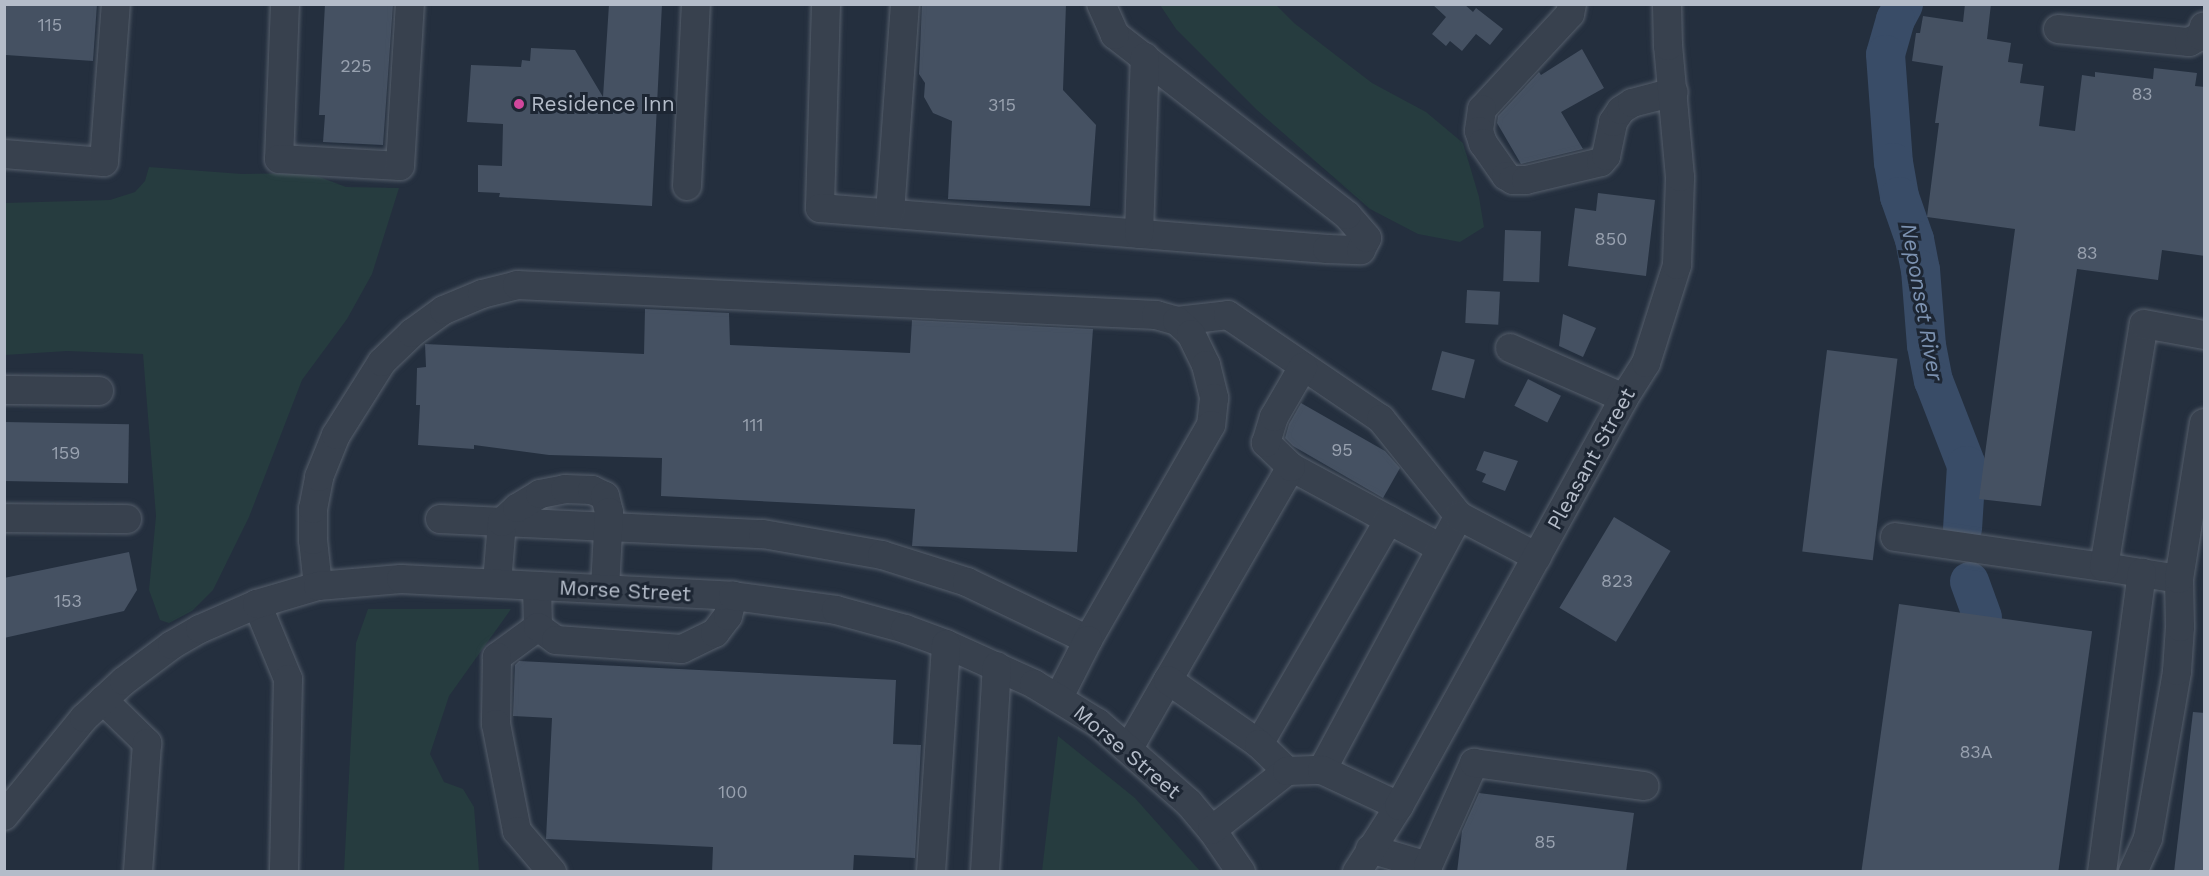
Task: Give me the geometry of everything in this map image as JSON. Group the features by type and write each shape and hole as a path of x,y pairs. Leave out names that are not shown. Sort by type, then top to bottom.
{"street":[{"path":"4,154 104,162 116,4"},
{"path":"285,4 279,159 400,166 410,4"},
{"path":"687,186 696,4"},
{"path":"826,4 820,208 1361,250 1367,238 1347,215 1115,35 1101,4"},
{"path":"890,213 905,4"},
{"path":"1572,4 1570,14 1482,109 1479,131 1483,143 1506,176 1526,180 1601,162 1606,156 1610,131 1621,110 1632,103 1674,92"},
{"name":"Pleasant Street","path":"1364,860 1399,806 1624,398 1646,363 1677,265 1680,177 1668,46 1667,4"},
{"path":"2203,4 2205,10"},
{"path":"2058,28 2189,42 2201,36 2205,26"},
{"path":"1139,234 1145,57"},
{"path":"318,586 313,509 319,477 336,435 382,362 404,340 444,310 482,294 517,285 1156,315 1177,321 1228,315 1381,419 1459,516 1537,557"},
{"path":"1059,697 1088,640 1211,425 1214,398 1206,365 1191,334 1177,321"},
{"path":"2104,567 2144,324 2205,335"},
{"path":"1510,348 1624,398"},
{"path":"1303,367 1274,417 1266,443 1292,467 1442,548"},
{"path":"4,390 99,391"},
{"path":"2133,872 2148,838 2177,671 2181,627 2179,579 2205,423"},
{"path":"1129,748 1292,467"},
{"path":"1322,770 1459,516"},
{"path":"4,518 127,519"},
{"path":"440,519 763,534 882,555 966,582 1088,640"},
{"path":"1259,744 1389,520"},
{"path":"497,584 502,522"},
{"path":"605,589 609,528"},
{"path":"1895,537 2179,579"},
{"path":"2102,872 2142,573"},
{"name":"Morse Street","path":"4,816 103,699 172,645 200,629 257,604 318,586 401,579 733,596 836,610 946,644 1059,697 1098,723 1189,803 1212,830 1241,872"},
{"path":"537,586 538,627"},
{"path":"538,627 556,640 682,650 715,633 728,616 733,596"},
{"path":"257,604 288,679 284,872"},
{"path":"538,627 497,657 496,724 517,831 552,872"},
{"path":"931,872 946,644"},
{"path":"985,872 997,666"},
{"path":"1168,680 1259,744 1287,771"},
{"path":"103,699 147,743 138,872"},
{"path":"1364,860 1428,869 1474,763 1644,786"},
{"path":"1212,830 1287,771 1322,770 1399,806"}],"green space":[{"path":"1160,5 1276,5 1294,23 1372,83 1426,112 1463,143 1479,197 1484,227 1460,242 1418,234 1370,209 1257,110 1176,29"},
{"path":"149,167 242,174 309,173 346,187 399,188 372,274 347,319 302,380 249,517 213,590 192,611 169,623 160,620 149,590 156,516 143,354 67,351 5,355 5,203 110,200 135,192 145,181"},
{"path":"368,609 511,609 449,696 430,754 444,782 463,789 474,807 479,871 344,871 356,643"},
{"path":"1058,736 1135,798 1200,871 1042,871"}],"building":[{"path":"4,4 97,4 93,61 6,55"},
{"path":"325,4 393,4 383,145 323,142 325,115 319,115"},
{"name":"Residence Inn","path":"609,4 662,4 652,206 499,197 500,193 478,192 478,165 502,166 503,124 467,122 471,65 521,67 522,60 530,61 531,48 575,50 603,97"},
{"path":"922,4 1066,4 1063,90 1096,125 1090,206 948,199 952,121 933,113 924,97 925,83 919,74"},
{"path":"1432,4 1464,4 1473,12 1476,8 1503,29 1490,45 1476,34 1462,51 1450,41 1446,46 1432,34 1446,17"},
{"path":"1965,4 1991,4 1987,39 2011,43 2008,62 2023,64 2020,83 2044,86 2039,126 2075,131 2082,75 2095,77 2095,72 2153,79 2154,68 2197,73 2195,86 2205,87 2205,256 2162,250 2158,280 2077,269 2041,506 1979,499 2015,229 1927,217 1939,123 1935,123 1943,66 1912,61 1916,33 1920,33 1923,16 1963,22"},
{"path":"1582,49 1604,88 1561,112 1583,149 1521,164 1497,123 1498,116 1539,72 1541,75"},
{"path":"1598,193 1655,200 1646,276 1568,266 1575,208 1596,211"},
{"path":"1505,230 1541,231 1539,282 1503,281"},
{"path":"1467,290 1500,292 1498,325 1465,323"},
{"path":"645,309 729,313 730,345 910,353 912,320 1093,329 1077,552 912,546 915,509 661,496 662,458 549,455 474,445 474,449 418,445 420,405 416,405 417,368 426,367 425,344 644,354"},
{"path":"1563,314 1596,328 1583,357 1559,346"},
{"path":"1827,350 1897,359 1873,560 1802,551"},
{"path":"1442,351 1475,360 1464,398 1432,390"},
{"path":"1528,379 1561,396 1547,423 1514,406"},
{"path":"1301,403 1385,451 1400,468 1383,498 1293,446 1285,438 1289,424"},
{"path":"4,422 129,424 128,483 4,481"},
{"path":"1484,451 1518,461 1505,491 1482,482 1486,474 1476,470"},
{"path":"1614,517 1671,551 1616,642 1559,608"},
{"path":"129,552 137,590 124,611 4,638 4,578"},
{"path":"1899,604 2092,631 2058,872 1861,872"},
{"path":"519,661 896,680 893,744 921,745 915,858 854,855 853,872 712,872 713,847 546,839 552,718 513,716 515,665"},
{"path":"2193,712 2205,713 2205,872 2174,872"},
{"path":"1479,793 1634,813 1626,872 1457,872 1462,831"}],"waterway":[{"name":"Neponset River","path":"1903,4 1895,19 1885,54 1893,162 1899,196 1914,239 1920,269 1926,345 1933,380 1966,465 1962,528"},
{"name":"Neponset River","path":"1969,581 1982,617"}],"place":[{"name":"Residence Inn","path":"519,104"}]}
